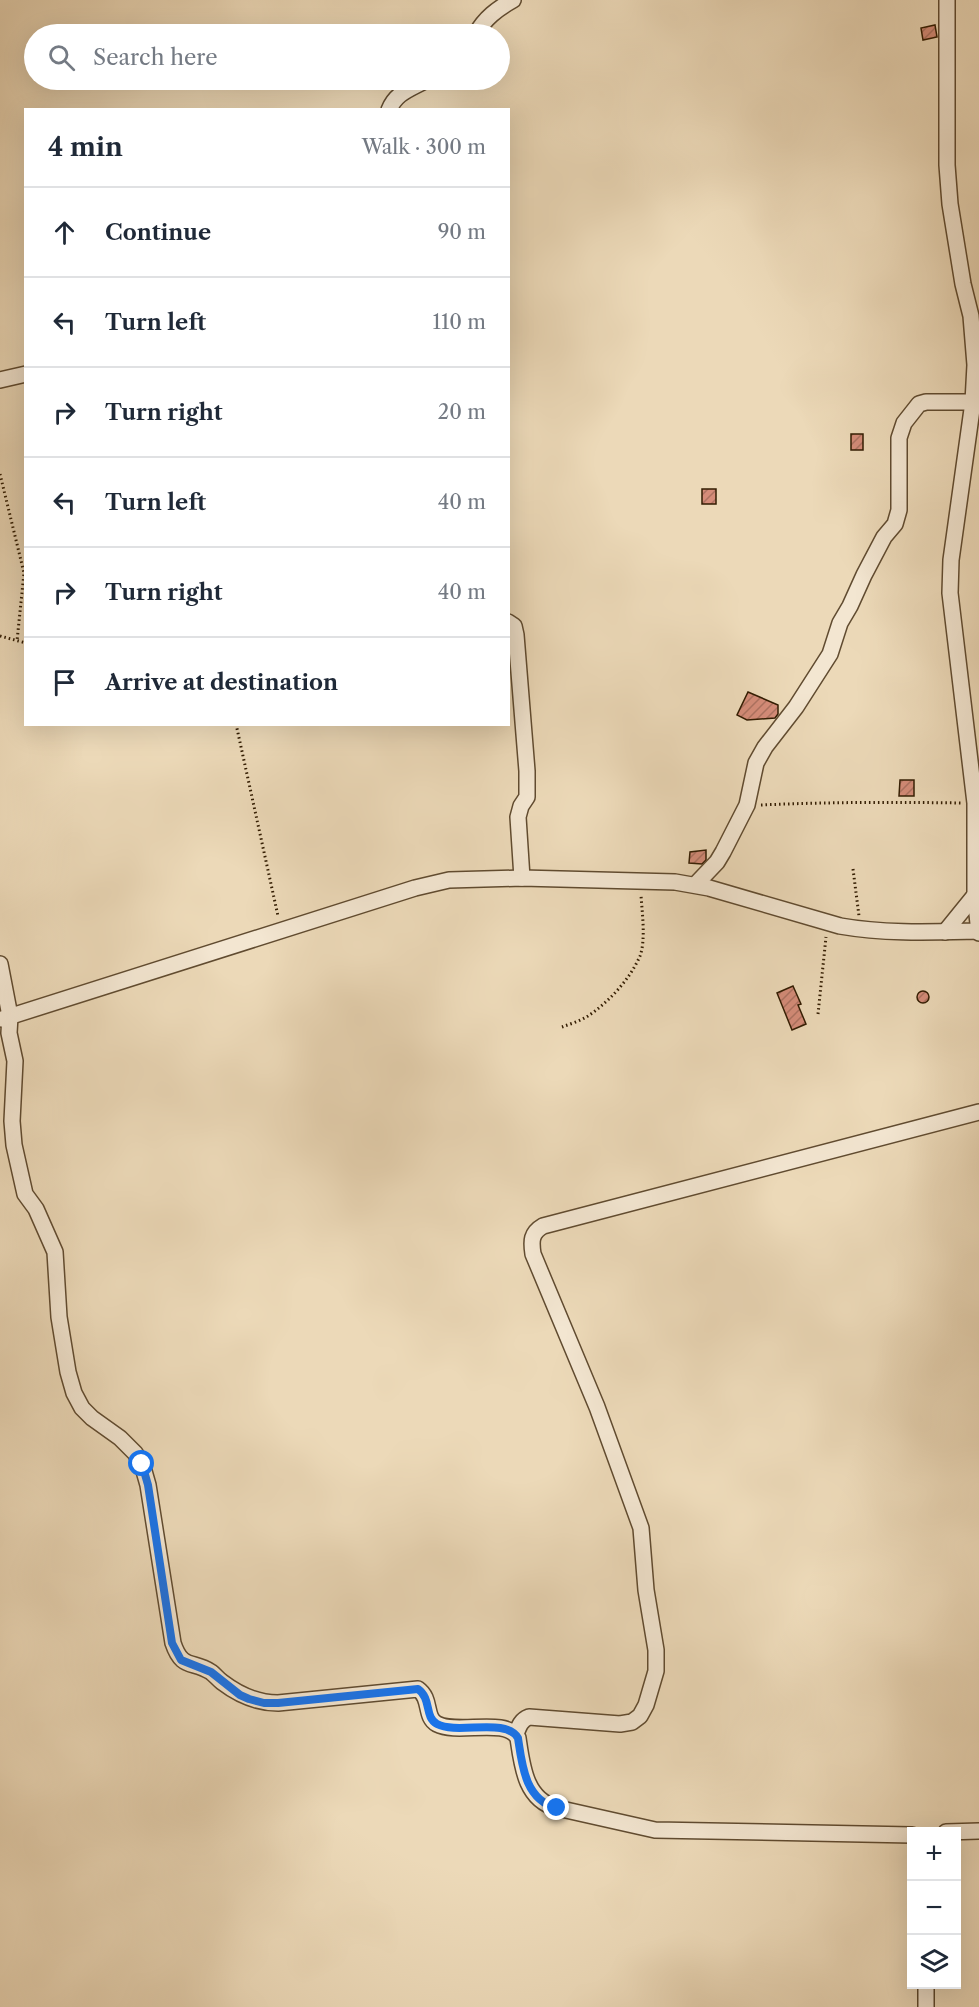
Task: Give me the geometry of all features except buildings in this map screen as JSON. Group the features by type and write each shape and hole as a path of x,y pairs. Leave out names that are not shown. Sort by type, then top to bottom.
{"street":[{"path":"483,24 497,10 513,0"},
{"path":"5,1018 415,888 448,880 522,878 696,884 828,923 860,929 979,931 975,895 977,803 950,593 951,560 973,402 975,365 971,316 963,284 950,204 947,165 948,0"},
{"path":"390,108 392,102 405,90"},
{"path":"0,380 24,374"},
{"path":"696,884 717,862 747,806 756,763 830,654 840,623 864,575 884,537 898,518 899,438 904,423 920,404 926,402 973,402"},
{"path":"510,623 514,626 516,635 527,771 527,796 518,817 522,878"},
{"path":"945,932 975,895"},
{"path":"0,964 5,1018 15,1061 12,1121 14,1145 25,1194 36,1209 55,1252 59,1317 68,1372 74,1393 82,1408 120,1438 142,1464 148,1485 172,1643 181,1660 211,1672 240,1695 264,1703 418,1689 424,1693 430,1718 434,1723 449,1728 509,1729 516,1734 523,1774 535,1793 550,1806 655,1830 907,1835"},
{"path":"516,1734 520,1723 529,1717 620,1724 632,1722 640,1716 646,1705 656,1671 656,1650 646,1590 641,1528 597,1407 533,1254 532,1237 535,1230 979,1112"},
{"path":"961,1832 979,1831"},
{"path":"926,1989 926,2007"}],"path":[{"path":"0,474 24,573 17,640"},
{"path":"0,636 24,642"},
{"path":"236,726 281,931"},
{"path":"747,806 828,801 977,803"},
{"path":"853,869 860,929"},
{"path":"562,1027 587,1017 611,997 628,976 640,954 643,930 642,882"},
{"path":"819,1014 828,923"}],"route":[{"path":"142,1464 148,1485 172,1643 181,1660 211,1672 240,1695 264,1703 418,1689 424,1693 430,1718 434,1723 449,1728 509,1729 516,1734 523,1774 527,1783 545,1803 557,1808"}]}
